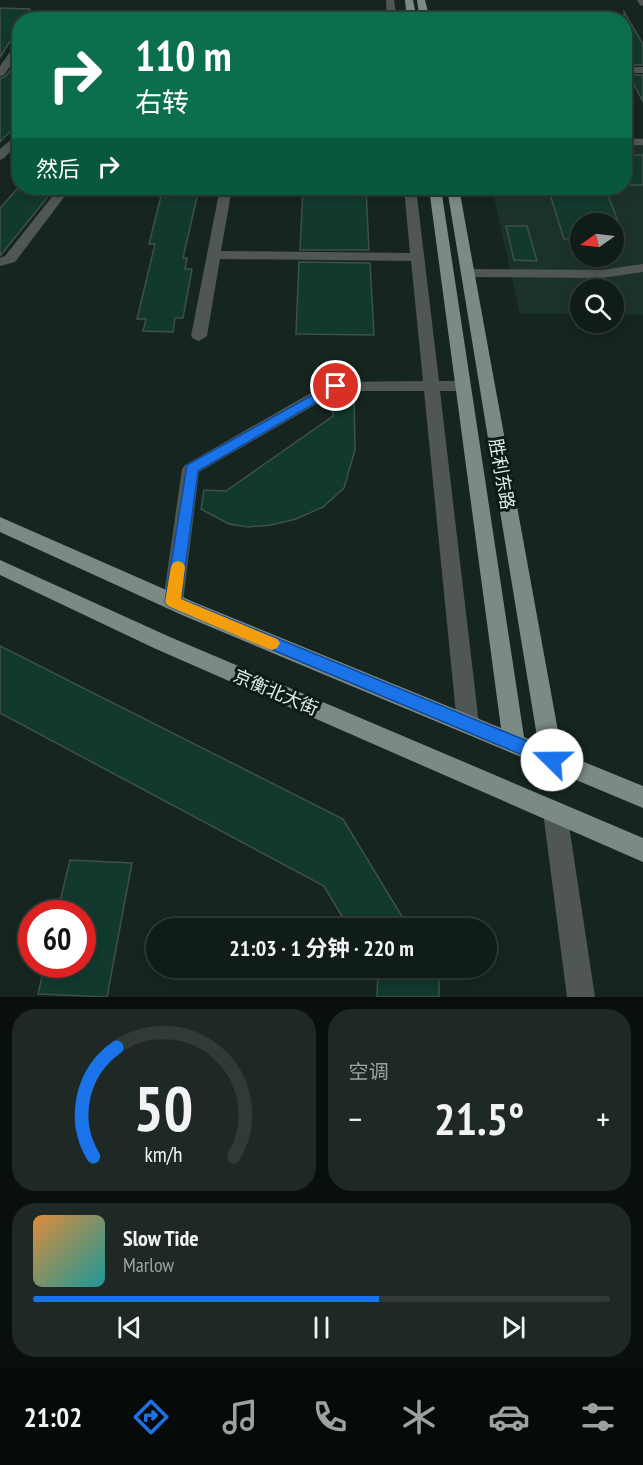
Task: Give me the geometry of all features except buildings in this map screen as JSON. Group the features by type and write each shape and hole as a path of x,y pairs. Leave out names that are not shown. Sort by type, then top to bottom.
{"main road":[{"name":"胜利东路","path":"436,195 514,744"},
{"name":"胜利东路","path":"454,195 552,760"},
{"path":"0,524 173,602 643,797"},
{"name":"京衡北大街","path":"0,567 174,648 643,850"}],"street":[{"path":"0,73 12,60"},
{"path":"0,156 12,143"},
{"path":"0,262 10,259 59,195"},
{"path":"199,336 225,195"},
{"path":"411,195 468,724"},
{"path":"215,250 417,251"},
{"path":"467,273 602,274 643,268"},
{"path":"173,602 192,469 336,386 463,386"},
{"path":"555,812 581,997"}],"shaded area":[{"path":"632,137 643,138 643,315 624,314 624,279 570,279 570,314 520,314 494,195 632,195"}],"slow traffic":[{"path":"178,567 173,602 272,643"}],"route":[{"path":"336,386 192,469 173,602 552,760"}]}
